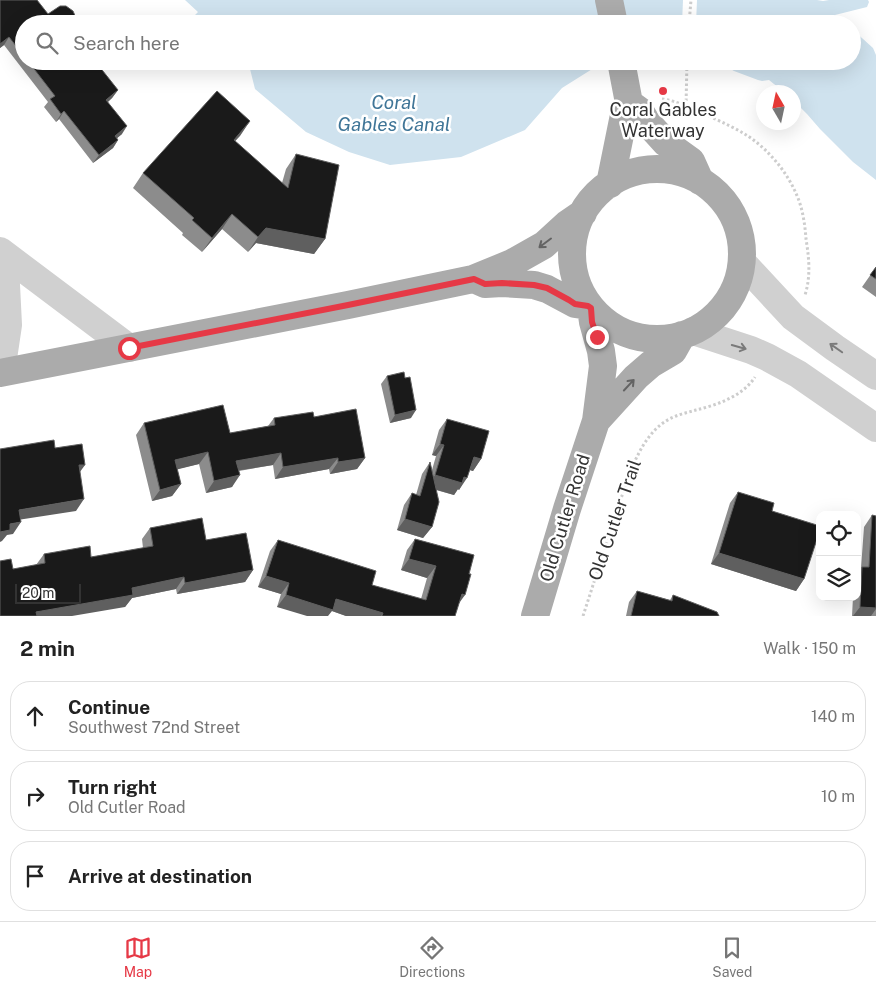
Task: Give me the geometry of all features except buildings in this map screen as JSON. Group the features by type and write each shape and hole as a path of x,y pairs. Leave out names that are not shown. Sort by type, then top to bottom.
{"main road":[{"path":"609,0 612,15"},
{"path":"624,80 646,121 666,143 692,161 700,181"},
{"path":"610,184 624,115 624,80"},
{"path":"648,170 666,170 684,174 700,181 714,191 726,204 735,220 741,237 742,262 740,273 726,305 713,318 688,333 665,339 647,339 617,330 605,322 590,307 575,279 572,265 573,238 582,213 599,192 628,174 648,170"},
{"path":"1,372 474,279 512,263 544,245 582,213"},
{"path":"474,279 485,284 534,285 547,288 575,304 590,307"},
{"name":"Old Cutler Road","path":"535,616 596,421 602,366 601,351 592,322 590,307"},
{"name":"Old Cutler Road","path":"596,421 636,377 651,364 674,351 688,333"}],"street":[{"path":"0,251 129,348"},
{"path":"0,262 6,285 8,324 1,372"},
{"path":"742,262 793,317 876,376"},
{"path":"688,333 752,350 767,357 798,374 876,428"}],"path":[{"path":"690,15 691,0"},
{"path":"686,106 687,70"},
{"path":"660,99 675,102 703,113 747,135 768,152 777,163 794,189 805,229 810,271 804,298"},
{"name":"Old Cutler Trail","path":"582,616 629,474 650,435 665,421 673,417 713,405 739,393 748,386 758,371"}],"water":[{"path":"185,0 868,0 869,2 867,7 835,15 195,15 198,12"},
{"path":"861,37 873,48 876,55 876,180 853,162 801,108 801,85 775,85 769,80 758,80 732,70 861,70"},
{"name":"Coral Gables Canal","path":"250,70 591,70 562,88 525,130 461,157 390,165 349,152 306,132 255,89"}],"pier":[{"path":"683,0 697,0 696,15 682,15"}],"place":[{"name":"Coral Gables Waterway","path":"663,91"}],"route":[{"path":"129,348 474,279 485,284 534,285 547,288 575,304 588,306 591,308 592,322 597,337"}]}
